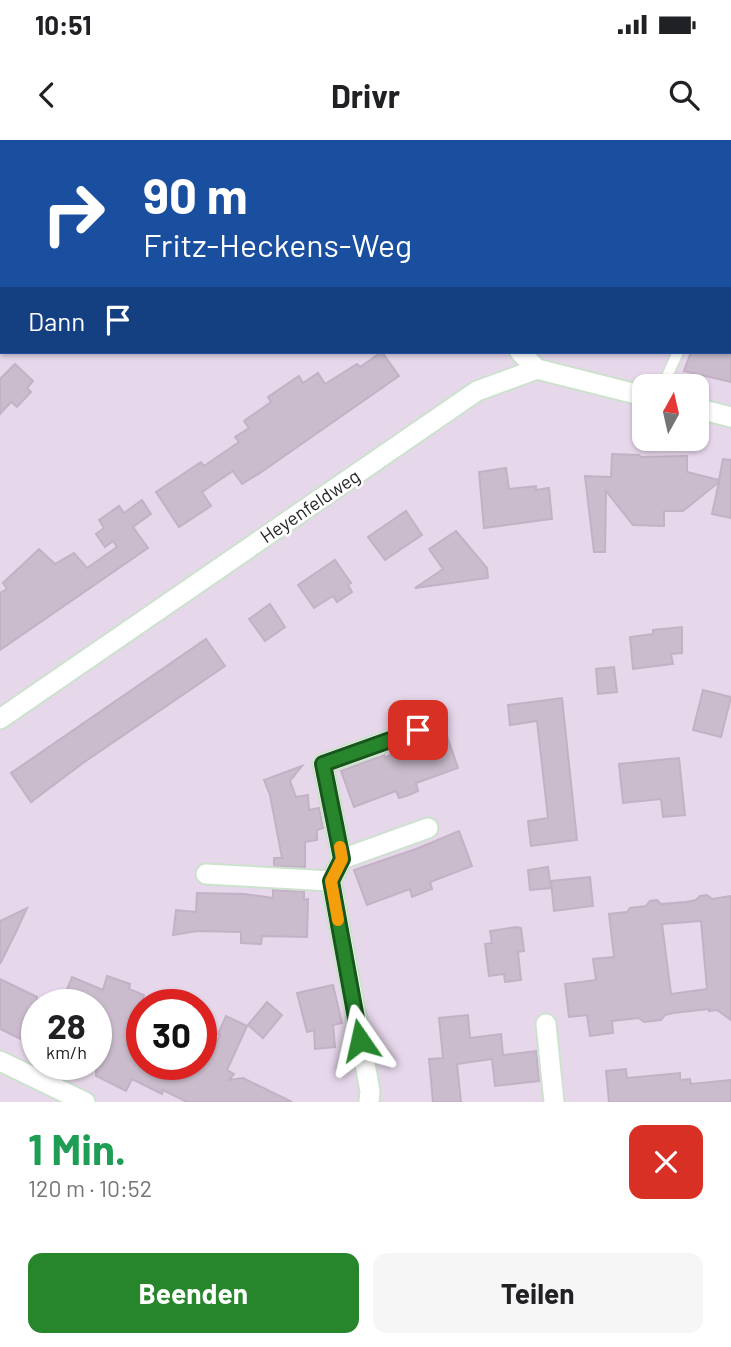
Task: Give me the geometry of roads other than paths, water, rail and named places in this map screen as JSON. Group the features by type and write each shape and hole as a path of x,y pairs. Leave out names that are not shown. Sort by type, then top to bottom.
{"street":[{"path":"522,354 537,369 632,393"},
{"name":"Heyenfeldweg","path":"0,719 477,391 537,369"},
{"path":"709,411 731,417"},
{"path":"369,1102 370,1091 331,881 342,859 323,764 418,730"},
{"path":"342,859 428,828"},
{"path":"206,874 331,881"},
{"path":"546,1024 554,1102"},
{"path":"0,1061 85,1102"}],"lane":[{"path":"668,374 677,354"}]}
